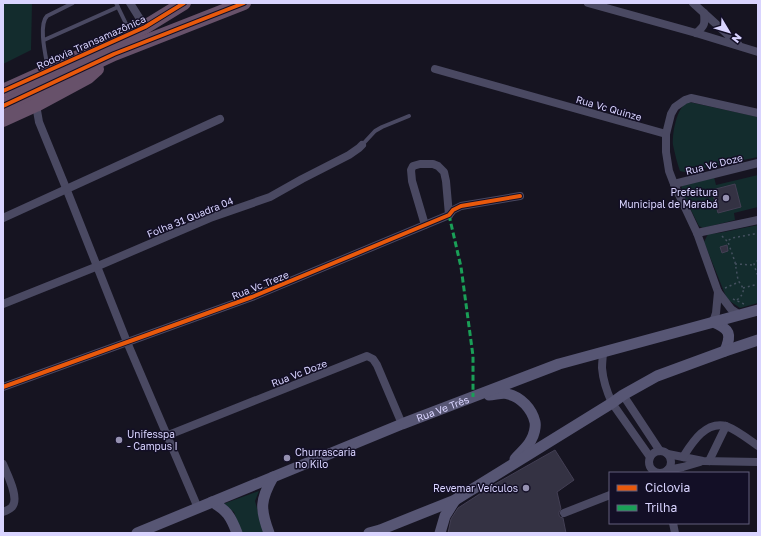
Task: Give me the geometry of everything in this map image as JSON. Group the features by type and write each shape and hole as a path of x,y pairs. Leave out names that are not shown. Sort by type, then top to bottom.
{"highway":[{"name":"Rodovia Transamazônica","path":"3,91 131,34 184,3"},
{"name":"Rodovia Transamazônica","path":"3,106 114,54 244,3"},
{"path":"3,120 31,107 88,76 114,54"}],"main road":[{"path":"3,86 18,84"},
{"name":"Rua Ve Três","path":"137,533 402,424 559,364 758,310"},
{"path":"713,322 720,325 729,334 725,351"},
{"path":"369,533 455,500 623,395 657,376 758,340"},
{"path":"473,397 507,393 523,402 530,410 535,422 531,440 508,467"},
{"path":"269,533 262,512 263,498 272,477"},
{"path":"440,533 445,516 455,500"},
{"path":"212,502 221,507 228,514 237,533"}],"street":[{"path":"130,3 145,27"},
{"path":"588,3 758,52"},
{"path":"693,3 741,47"},
{"path":"696,33 704,24 704,13"},
{"name":"Rua Vc Quinze","path":"435,69 666,134"},
{"path":"740,315 731,309 718,292 697,233 669,171 666,152 666,134 671,114 675,107 691,98 758,113"},
{"path":"31,107 39,122 166,436 198,508"},
{"path":"3,218 220,119"},
{"name":"Folha 31 Quadra 04","path":"3,304 98,266 210,218 270,197 349,155 362,145"},
{"name":"Rua Vc Doze","path":"674,184 758,163"},
{"path":"426,225 412,180 411,170 413,166 420,164 433,164 438,166 444,172 449,215"},
{"name":"Rua Vc Treze","path":"3,388 252,297 426,225 449,215 454,210 462,206 520,196"},
{"path":"697,233 758,220"},
{"path":"713,322 716,313 718,292"},
{"path":"603,351 602,367 604,381 612,403 650,458"},
{"name":"Rua Vc Doze","path":"166,436 367,356 373,359 377,365 402,424"},
{"path":"623,395 664,452 670,457 670,466 659,472"},
{"path":"683,457 702,432 711,427 726,426 758,446"},
{"path":"726,426 706,461 659,472 652,470 649,466 650,458 656,451 706,461 758,462"},
{"path":"3,464 14,493 12,508 3,512"},
{"path":"564,513 609,495"}],"lane":[{"path":"48,70 44,40 44,19 46,16 73,3"},
{"path":"44,40 117,5 131,34"},
{"path":"362,145 375,131 409,116"}],"path":[{"path":"728,242 732,238 758,234"},
{"path":"720,236 728,242 735,264 737,278 743,288 741,297 736,301"},
{"path":"758,260 754,264 758,276"},
{"path":"735,264 754,266"},
{"path":"728,293 725,288 739,282"},
{"path":"743,288 758,284"},
{"path":"732,298 736,301 748,304"}],"green space":[{"path":"3,3 32,3 31,50 3,64"},
{"path":"689,102 758,117 758,157 685,172 680,171 673,145 673,136 675,124 681,108"},
{"path":"758,175 758,207 734,213 735,220 703,228 699,226 681,190 682,186 714,177 716,185"},
{"path":"758,225 758,303 740,308 727,299 704,242 708,234"},
{"path":"259,491 255,501 264,533 241,533 234,512 223,504"}],"building":[{"name":"Prefeitura Municipal de Marabá","path":"735,184 741,207 718,213 712,190"},
{"path":"727,245 728,251 722,253 720,247"},
{"name":"Revemar Veículos","path":"555,450 574,480 557,492 561,509 559,515 563,518 566,533 448,533 451,519 458,508 495,484"}],"marked path":[{"path":"449,215 461,267 473,356 473,397"}],"cycle path":[{"path":"3,91 145,27 184,3"},
{"path":"3,106 114,54 244,3"},
{"path":"3,387 252,297 449,215 453,210 461,206 520,196"}],"place":[{"name":"Prefeitura Municipal de Marabá","path":"726,198"},
{"name":"Unifesspa - Campus I","path":"119,440"},
{"name":"Churrascaria no Kilo","path":"287,458"},
{"name":"Revemar Veículos","path":"526,488"}]}
